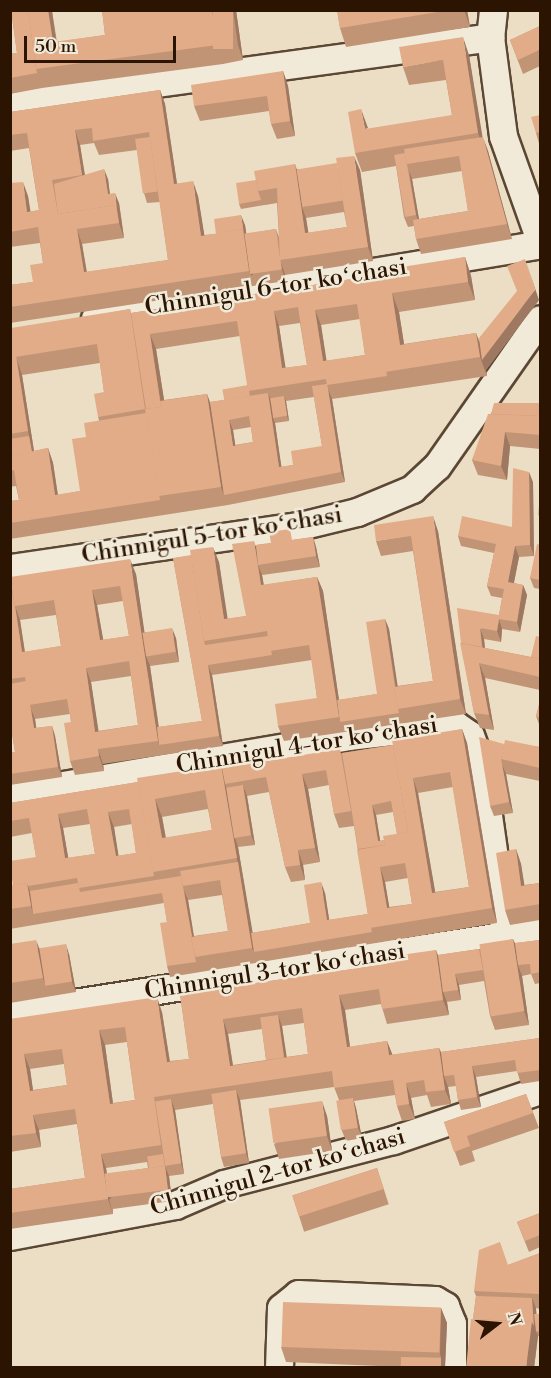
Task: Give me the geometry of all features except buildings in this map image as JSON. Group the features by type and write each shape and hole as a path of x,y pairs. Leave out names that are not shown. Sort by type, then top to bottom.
{"street":[{"path":"493,10 491,46 503,136 540,242"},
{"path":"10,103 521,41"},
{"name":"Chinnigul 6-tor koʻchasi","path":"68,322 540,242"},
{"name":"Chinnigul 5-tor koʻchasi","path":"10,568 320,522 412,489 437,466 540,319"},
{"name":"Chinnigul 4-tor koʻchasi","path":"10,794 348,736 454,724 470,735 481,766 505,935"},
{"name":"Chinnigul 3-tor koʻchasi","path":"10,1013 540,930"},
{"name":"Chinnigul 2-tor koʻchasi","path":"10,1236 175,1205 224,1184 393,1140 540,1090"},
{"path":"279,1368 281,1308 298,1294 435,1300 445,1306 452,1323 452,1368"}]}
